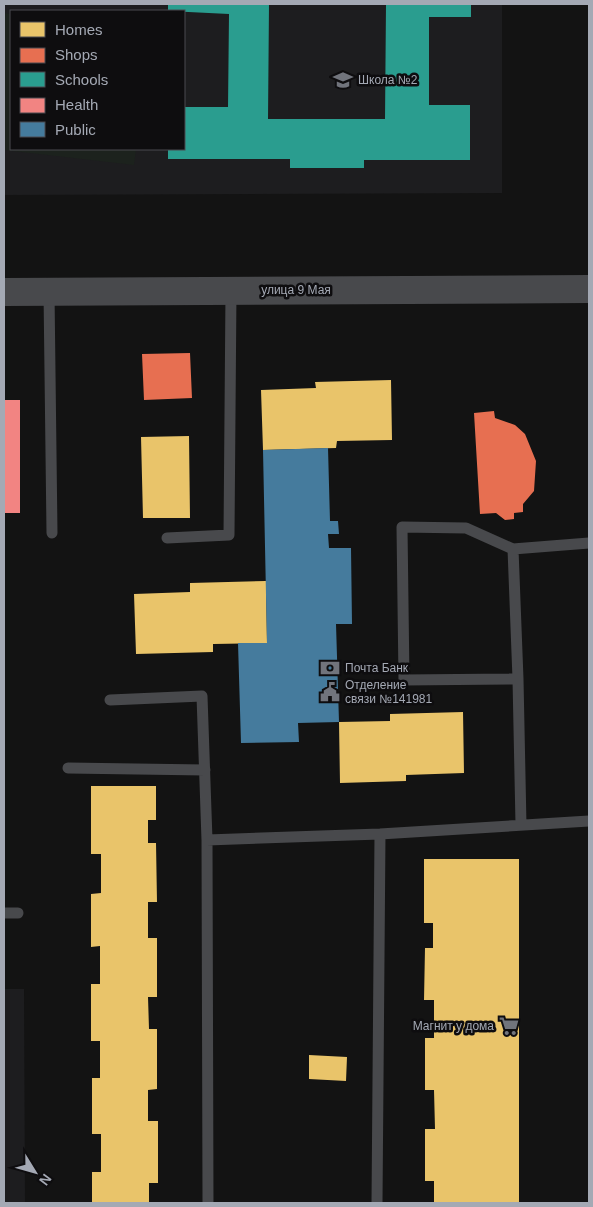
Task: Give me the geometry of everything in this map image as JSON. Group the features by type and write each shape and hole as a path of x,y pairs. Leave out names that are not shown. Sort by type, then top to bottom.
{"street":[{"name":"улица 9 Мая","path":"4,292 589,289"}],"lane":[{"path":"167,538 229,535 231,291"},
{"path":"49,292 52,532"},
{"path":"518,679 404,680 402,527 466,528 513,549 589,543"},
{"path":"513,549 521,825"},
{"path":"110,700 202,696 207,840 208,1203"},
{"path":"68,768 205,770"},
{"path":"207,840 380,834 589,821"},
{"path":"377,1203 380,834"},
{"path":"4,913 18,913"}],"shaded area":[{"name":"Школа №2","path":"4,4 502,4 502,193 4,195"},
{"path":"4,13 10,14 10,150 136,150 134,165 4,150"},
{"path":"4,989 24,989 25,1203 4,1203"}],"building: Homes":[{"path":"391,380 392,440 337,441 336,448 263,450 261,390 316,388 315,382"},
{"path":"189,436 190,518 143,518 141,437"},
{"path":"266,581 267,643 213,644 213,652 136,654 134,594 190,592 190,583"},
{"path":"463,712 464,773 406,775 406,781 340,783 339,722 390,721 390,714"},
{"path":"91,786 156,786 156,820 148,820 148,843 156,843 157,902 148,902 148,938 157,938 157,997 148,997 149,1029 157,1029 157,1089 148,1090 148,1121 158,1121 158,1183 149,1183 149,1203 92,1203 92,1172 101,1172 101,1134 92,1134 92,1078 100,1078 100,1041 91,1041 91,984 100,984 100,946 91,947 91,894 101,893 101,854 91,854"},
{"path":"424,859 519,859 519,1203 434,1203 434,1181 425,1181 425,1129 435,1129 434,1090 425,1090 425,1038 434,1038 434,1000 424,1000 425,948 433,948 433,923 424,923"},
{"path":"309,1055 347,1057 346,1081 309,1079"}],"building: Shops":[{"path":"190,353 192,398 144,400 142,354"},
{"path":"494,411 495,418 515,425 525,434 536,461 534,491 523,504 523,512 514,513 514,519 505,520 496,513 480,514 474,413"}],"building: Schools":[{"path":"168,4 269,4 268,119 385,119 386,4 471,4 471,17 429,17 429,105 470,105 470,160 364,160 364,168 290,168 290,159 168,159 168,150 185,150 185,107 228,107 229,14 168,10"}],"building: Health":[{"path":"4,400 20,400 20,513 4,513"}],"building: Public":[{"path":"328,448 330,521 338,521 339,534 328,534 329,548 351,548 352,624 336,624 339,722 298,723 299,742 241,743 238,643 267,643 263,450"}],"place":[{"name":"Школа №2","path":"343,80"},
{"name":"Почта Банк","path":"330,668"},
{"name":"Отделение связи №141981","path":"330,692"},
{"name":"Магнит у дома","path":"509,1026"}]}
